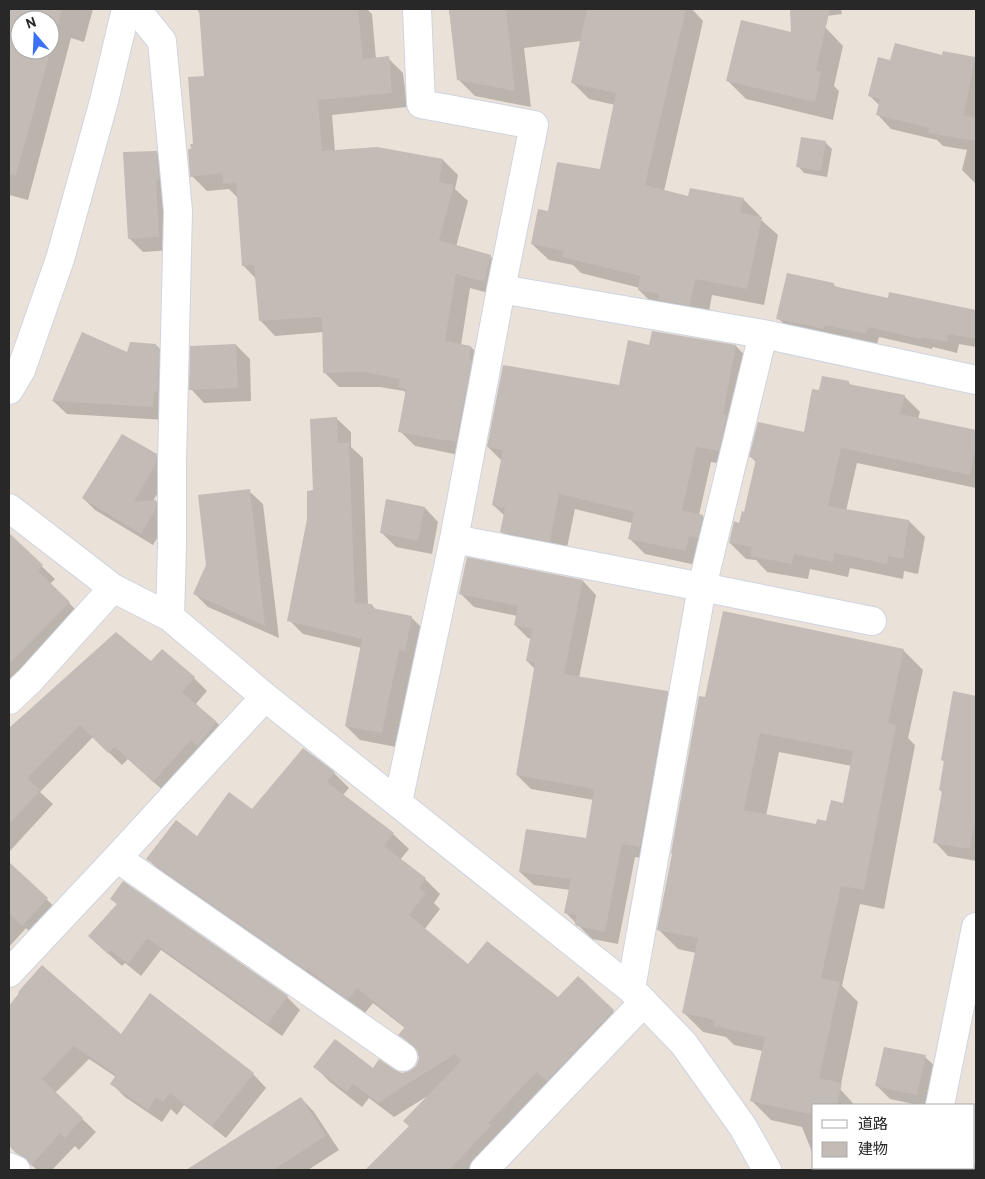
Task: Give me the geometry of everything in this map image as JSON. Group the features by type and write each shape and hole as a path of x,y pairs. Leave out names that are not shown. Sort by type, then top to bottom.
{"street":[{"path":"9,390 21,370 60,259 104,101 126,9"},
{"path":"136,9 162,41 178,211 170,617"},
{"path":"398,802 454,540 534,125 422,104 417,9"},
{"path":"501,289 763,334 976,380"},
{"path":"484,1170 637,995 702,587 763,334"},
{"path":"9,508 113,588 170,617 266,697 637,995 684,1044 743,1127 767,1170"},
{"path":"454,540 872,621"},
{"path":"9,700 30,680 113,588"},
{"path":"9,973 266,697"},
{"path":"117,858 402,1057"},
{"path":"940,1104 976,928"},
{"path":"9,1167 16,1170"}],"building":[{"path":"9,9 62,9 60,16 60,10 10,10 10,60 48,60 16,175 9,174"},
{"path":"199,9 358,9 363,59 389,56 392,93 318,100 322,151 377,147 443,159 439,182 454,185 439,240 491,255 484,282 456,274 445,341 471,346 469,360 472,360 456,442 398,432 406,389 398,387 400,379 364,372 323,373 322,317 259,321 254,265 242,266 236,183 223,184 222,173 190,177 188,149 191,149 190,144 193,144 188,77 204,76"},
{"path":"449,9 506,9 515,91 457,80"},
{"path":"587,9 686,9 645,185 688,196 690,188 744,198 740,213 762,217 747,289 695,279 690,306 658,300 659,294 638,290 640,276 562,257 564,251 531,244 538,209 548,211 557,162 600,169 616,93 571,83"},
{"path":"790,9 830,9 816,70 821,72 815,102 726,81 741,20 791,32"},
{"path":"895,43 942,55 943,51 975,57 964,115 976,118 976,141 928,133 929,128 876,115 880,99 868,96 878,57 890,60"},
{"path":"801,137 826,141 821,171 796,167"},
{"path":"157,151 159,180 156,181 159,237 128,239 123,152"},
{"path":"787,273 834,283 833,286 888,298 889,292 976,310 976,339 948,334 947,342 922,337 921,339 868,327 866,334 825,325 824,329 776,319"},
{"path":"652,331 736,345 723,414 727,415 719,451 696,447 682,510 703,515 698,538 689,536 686,551 628,539 634,512 559,494 550,542 500,532 505,508 492,505 503,450 487,447 503,365 619,385 628,340 649,345"},
{"path":"82,332 127,352 130,342 156,344 156,347 159,347 158,391 154,392 153,407 52,401"},
{"path":"236,344 238,388 189,390 190,346"},
{"path":"822,376 849,381 848,384 905,395 900,414 976,430 976,446 970,475 841,448 828,506 909,520 903,559 888,556 887,564 834,553 833,562 794,554 792,564 750,556 752,547 729,543 734,521 739,523 742,511 744,512 756,459 749,457 758,422 804,432 812,389 819,390"},
{"path":"337,417 338,443 349,443 355,603 372,604 372,608 412,616 405,651 399,650 382,733 345,726 362,639 287,621 307,519 307,491 313,490 310,419"},
{"path":"122,434 157,454 156,463 134,502 156,500 156,508 141,534 82,498"},
{"path":"250,489 265,626 193,594 206,565 198,495"},
{"path":"386,499 425,507 418,541 380,533"},
{"path":"9,533 43,565 38,571 70,602 9,664"},
{"path":"467,557 583,580 564,674 668,691 640,847 622,844 605,932 577,926 575,924 576,915 564,913 571,879 519,872 526,829 586,838 594,789 516,775 535,663 526,661 532,629 514,625 518,606 459,594"},
{"path":"723,611 904,649 888,723 896,725 864,890 841,886 821,978 840,982 819,1078 842,1083 837,1104 812,1104 812,1115 750,1101 765,1037 713,1026 715,1020 682,1013 698,938 657,930 699,696 705,697","holes":["760,733 853,751 843,803 831,800 826,821 817,819 816,824 744,810"]},
{"path":"116,632 151,661 162,649 195,677 182,692 217,722 197,746 191,740 153,782 115,747 108,753 80,725 27,778 40,790 9,825 9,728"},
{"path":"953,691 976,696 976,815 970,849 933,843 942,791 939,790 944,761 941,760"},
{"path":"303,748 335,772 327,782 394,833 384,846 426,878 419,888 426,893 409,915 468,964 487,941 558,997 578,976 614,1010 547,1081 537,1072 488,1123 491,1126 449,1170 365,1170 409,1126 403,1121 461,1061 455,1054 378,1103 353,1084 347,1092 313,1067 335,1039 373,1068 379,1059 402,1073 416,1066 419,1058 417,1050 412,1044 398,1035 405,1027 357,988 348,1000 307,969 146,859 176,820 197,836 229,792 252,809"},
{"path":"9,862 48,898 22,926 9,913"},
{"path":"123,881 288,996 268,1024 147,938 128,964 111,951 108,954 88,936 117,904 110,899"},
{"path":"42,965 121,1034 150,993 254,1073 212,1126 170,1093 163,1102 156,1097 148,1110 110,1084 116,1075 74,1046 42,1079 83,1118 65,1138 60,1133 31,1166 28,1160 9,1146 9,1006 18,992"},
{"path":"884,1047 926,1055 917,1095 875,1086"},
{"path":"301,1097 326,1136 273,1170 186,1170"}]}
